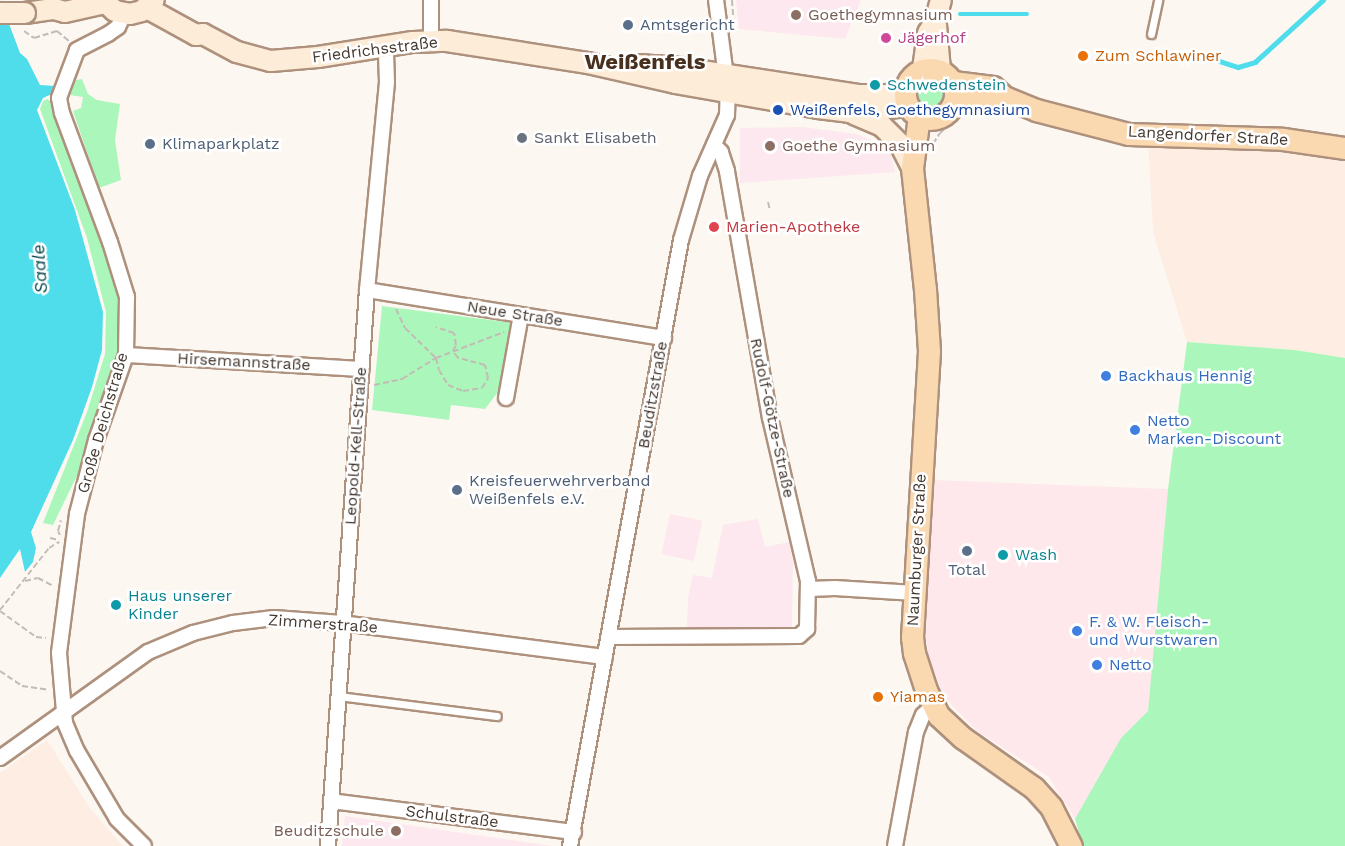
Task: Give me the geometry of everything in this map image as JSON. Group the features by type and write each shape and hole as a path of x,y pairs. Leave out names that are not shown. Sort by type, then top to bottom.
{"main road":[{"name":"Friedrichsstraße","path":"166,0 197,23 203,34 237,52 271,61 318,57 431,41 727,84 858,95 888,95 917,107"},
{"path":"917,107 948,112 935,22 941,0"},
{"path":"0,13 24,22 60,5 65,12 104,2 124,14 136,13 150,4"},
{"name":"Friedrichsstraße","path":"150,4 196,35 203,34"},
{"path":"914,191 921,159 912,76 946,87"},
{"name":"Friedrichsstraße","path":"727,84 849,112 917,107"},
{"name":"Langendorfer Straße","path":"946,87 1004,98 1066,119 1128,134 1262,137 1345,148"},
{"name":"Naumburger Straße","path":"917,107 912,168 928,330 912,637 914,653 933,706 963,738 1034,788 1055,813 1071,846"},
{"path":"849,112 882,126 900,144 912,168"}],"street":[{"path":"431,0 431,41"},
{"name":"Beuditzstraße","path":"572,839 688,209 727,115 727,84 716,0"},
{"path":"77,50 118,27 124,14"},
{"name":"Leopold-Kell-Straße","path":"328,846 367,290 387,82 386,46"},
{"name":"Große Deichstraße","path":"77,50 61,92 62,113 110,242 127,297 126,355 96,440 77,514 60,653 65,723 77,751 117,819 144,846"},
{"name":"Rudolf-Götze-Straße","path":"714,146 720,152 727,171 770,418 809,589"},
{"name":"Neue Straße","path":"367,290 664,338"},
{"path":"506,398 518,314"},
{"name":"Hirsemannstraße","path":"126,355 362,369"},
{"path":"609,637 799,636 807,629 809,589 834,588 915,593"},
{"name":"Zimmerstraße","path":"0,758 148,652 193,633 234,623 274,618 342,623 605,657"},
{"path":"896,846 916,732 922,715 933,706"},
{"name":"Schulstraße","path":"331,801 572,839"}],"lane":[{"path":"1151,34 1158,0"},
{"path":"338,696 497,716"}],"path":[{"path":"24,22 34,38 54,31 61,32 77,50"},
{"path":"930,143 935,144 940,133 946,87"},
{"path":"768,202 770,211"},
{"path":"392,294 405,328 436,358 439,370 448,385 463,391 482,388 488,378 485,365 474,360 462,360 453,351"},
{"path":"361,389 402,379 436,358 512,329 518,314"},
{"path":"436,327 446,328 454,333 456,345 453,351"},
{"path":"61,541 58,531 64,512"},
{"path":"50,538 61,541"},
{"path":"61,541 49,548 0,611 36,637 61,639"},
{"path":"23,582 31,578 46,581 66,597"},
{"path":"0,671 22,686 63,692"}],"shaded area":[{"name":"Goethegymnasium","path":"736,0 861,0 845,39 739,29"},
{"path":"802,127 856,134 880,144 890,153 895,172 740,183 740,128"},
{"path":"1148,140 1345,152 1345,358 1295,350 1187,342 1153,232"},
{"path":"932,480 1168,489 1148,711 1121,738 1093,793 1075,819 1049,777 977,731 944,697 928,655 924,617"},
{"path":"670,514 702,521 694,561 661,554"},
{"path":"758,519 765,547 789,542 793,563 792,629 687,631 688,598 693,575 712,578 723,525"},
{"path":"47,740 90,808 123,846 0,846 0,773"},
{"name":"Beuditzschule","path":"345,816 552,846 342,846"}],"green space":[{"path":"929,78 940,82 944,93 940,104 929,108 918,104 914,93 918,82"},
{"path":"82,79 88,94 97,100 120,104 115,140 121,180 99,188 73,111 81,108 83,97 70,95 76,80"},
{"path":"47,99 58,106 122,302 123,358 87,455 53,525 43,523 87,412 105,354 106,312 87,238 40,109 43,101"},
{"path":"382,306 513,323 501,388 485,409 451,405 449,420 372,410"},
{"path":"1187,342 1295,350 1345,358 1345,846 1083,846 1075,819 1121,738 1148,711 1168,489"}],"water":[{"name":"Saale","path":"0,0 20,53 27,59 40,85 55,86 54,93 43,98 37,110 75,210 103,312 102,350 92,387 73,440 31,532 36,548 33,562 25,572 20,549 0,578"}],"waterway":[{"path":"1213,59 1238,67 1255,62 1323,0"},
{"path":"960,14 1027,14"}],"place":[{"name":"Goethegymnasium","path":"796,15"},
{"name":"Amtsgericht","path":"628,25"},
{"name":"Jägerhof","path":"886,38"},
{"name":"Zum Schlawiner","path":"1083,56"},
{"name":"Schwedenstein","path":"875,85"},
{"name":"Weißenfels, Goethegymnasium","path":"778,110"},
{"name":"Sankt Elisabeth","path":"522,138"},
{"name":"Klimaparkplatz","path":"150,144"},
{"name":"Goethe Gymnasium","path":"770,146"},
{"name":"Marien-Apotheke","path":"714,227"},
{"name":"Backhaus Hennig","path":"1106,376"},
{"name":"Netto Marken-Discount","path":"1135,430"},
{"name":"Kreisfeuerwehrverband Weißenfels e.V.","path":"457,490"},
{"name":"Total","path":"967,551"},
{"name":"Wash","path":"1003,555"},
{"name":"Haus unserer Kinder","path":"116,605"},
{"name":"F. & W. Fleisch- und Wurstwaren","path":"1077,631"},
{"name":"Netto","path":"1097,665"},
{"name":"Yiamas","path":"878,697"},
{"name":"Beuditzschule","path":"396,831"}],"district":[{"name":"Weißenfels","path":"645,62"}]}
